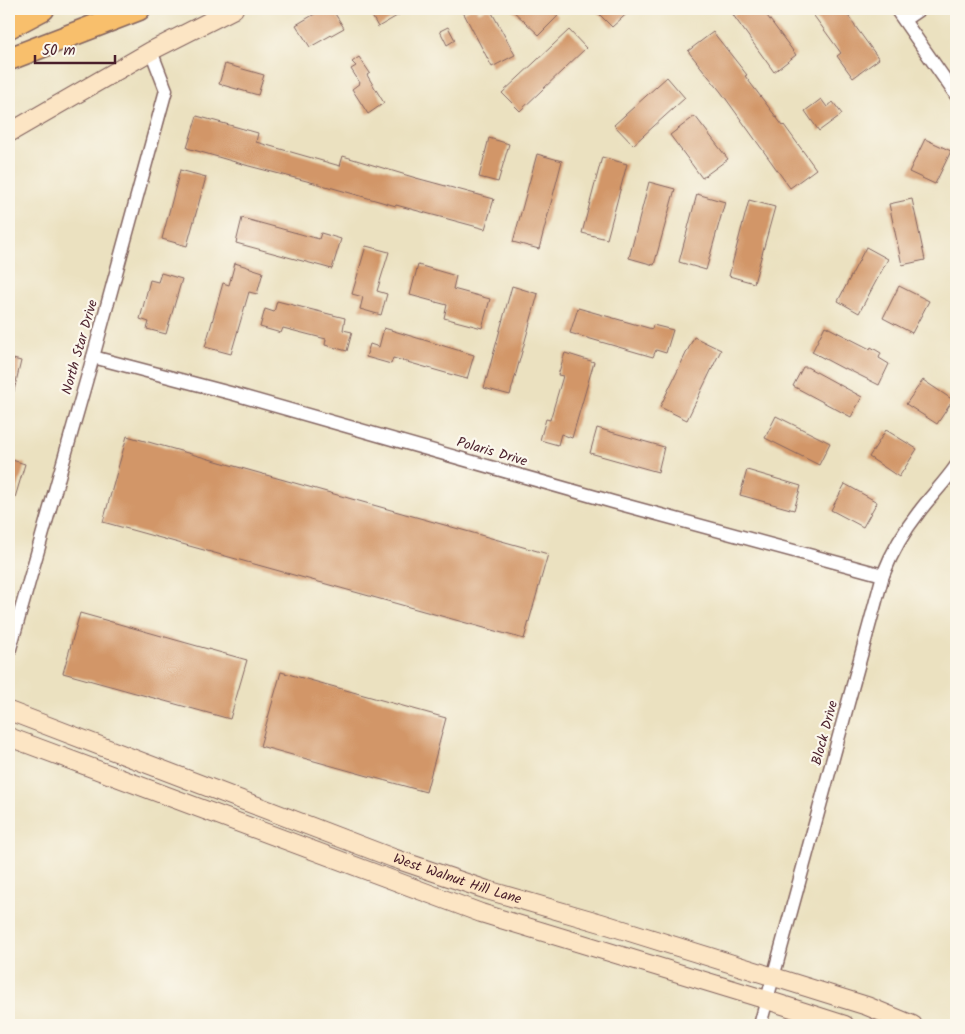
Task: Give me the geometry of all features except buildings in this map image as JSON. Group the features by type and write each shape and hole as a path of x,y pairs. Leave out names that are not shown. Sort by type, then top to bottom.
{"highway":[{"path":"9,27 43,9"},
{"path":"9,59 139,9"}],"main road":[{"path":"9,133 151,51 234,9"},
{"name":"West Walnut Hill Lane","path":"9,711 403,861 487,890 867,1006 913,1025"},
{"name":"West Walnut Hill Lane","path":"9,738 481,913 845,1025"},
{"path":"212,813 221,792"},
{"path":"396,881 403,861"}],"street":[{"path":"896,9 956,96"},
{"path":"904,20 920,9"},
{"name":"North Star Drive","path":"9,652 93,357 166,90 151,51"},
{"name":"Polaris Drive","path":"93,357 234,394 621,505 883,576"},
{"name":"Block Drive","path":"760,1025 883,576 901,538 956,466"}]}
